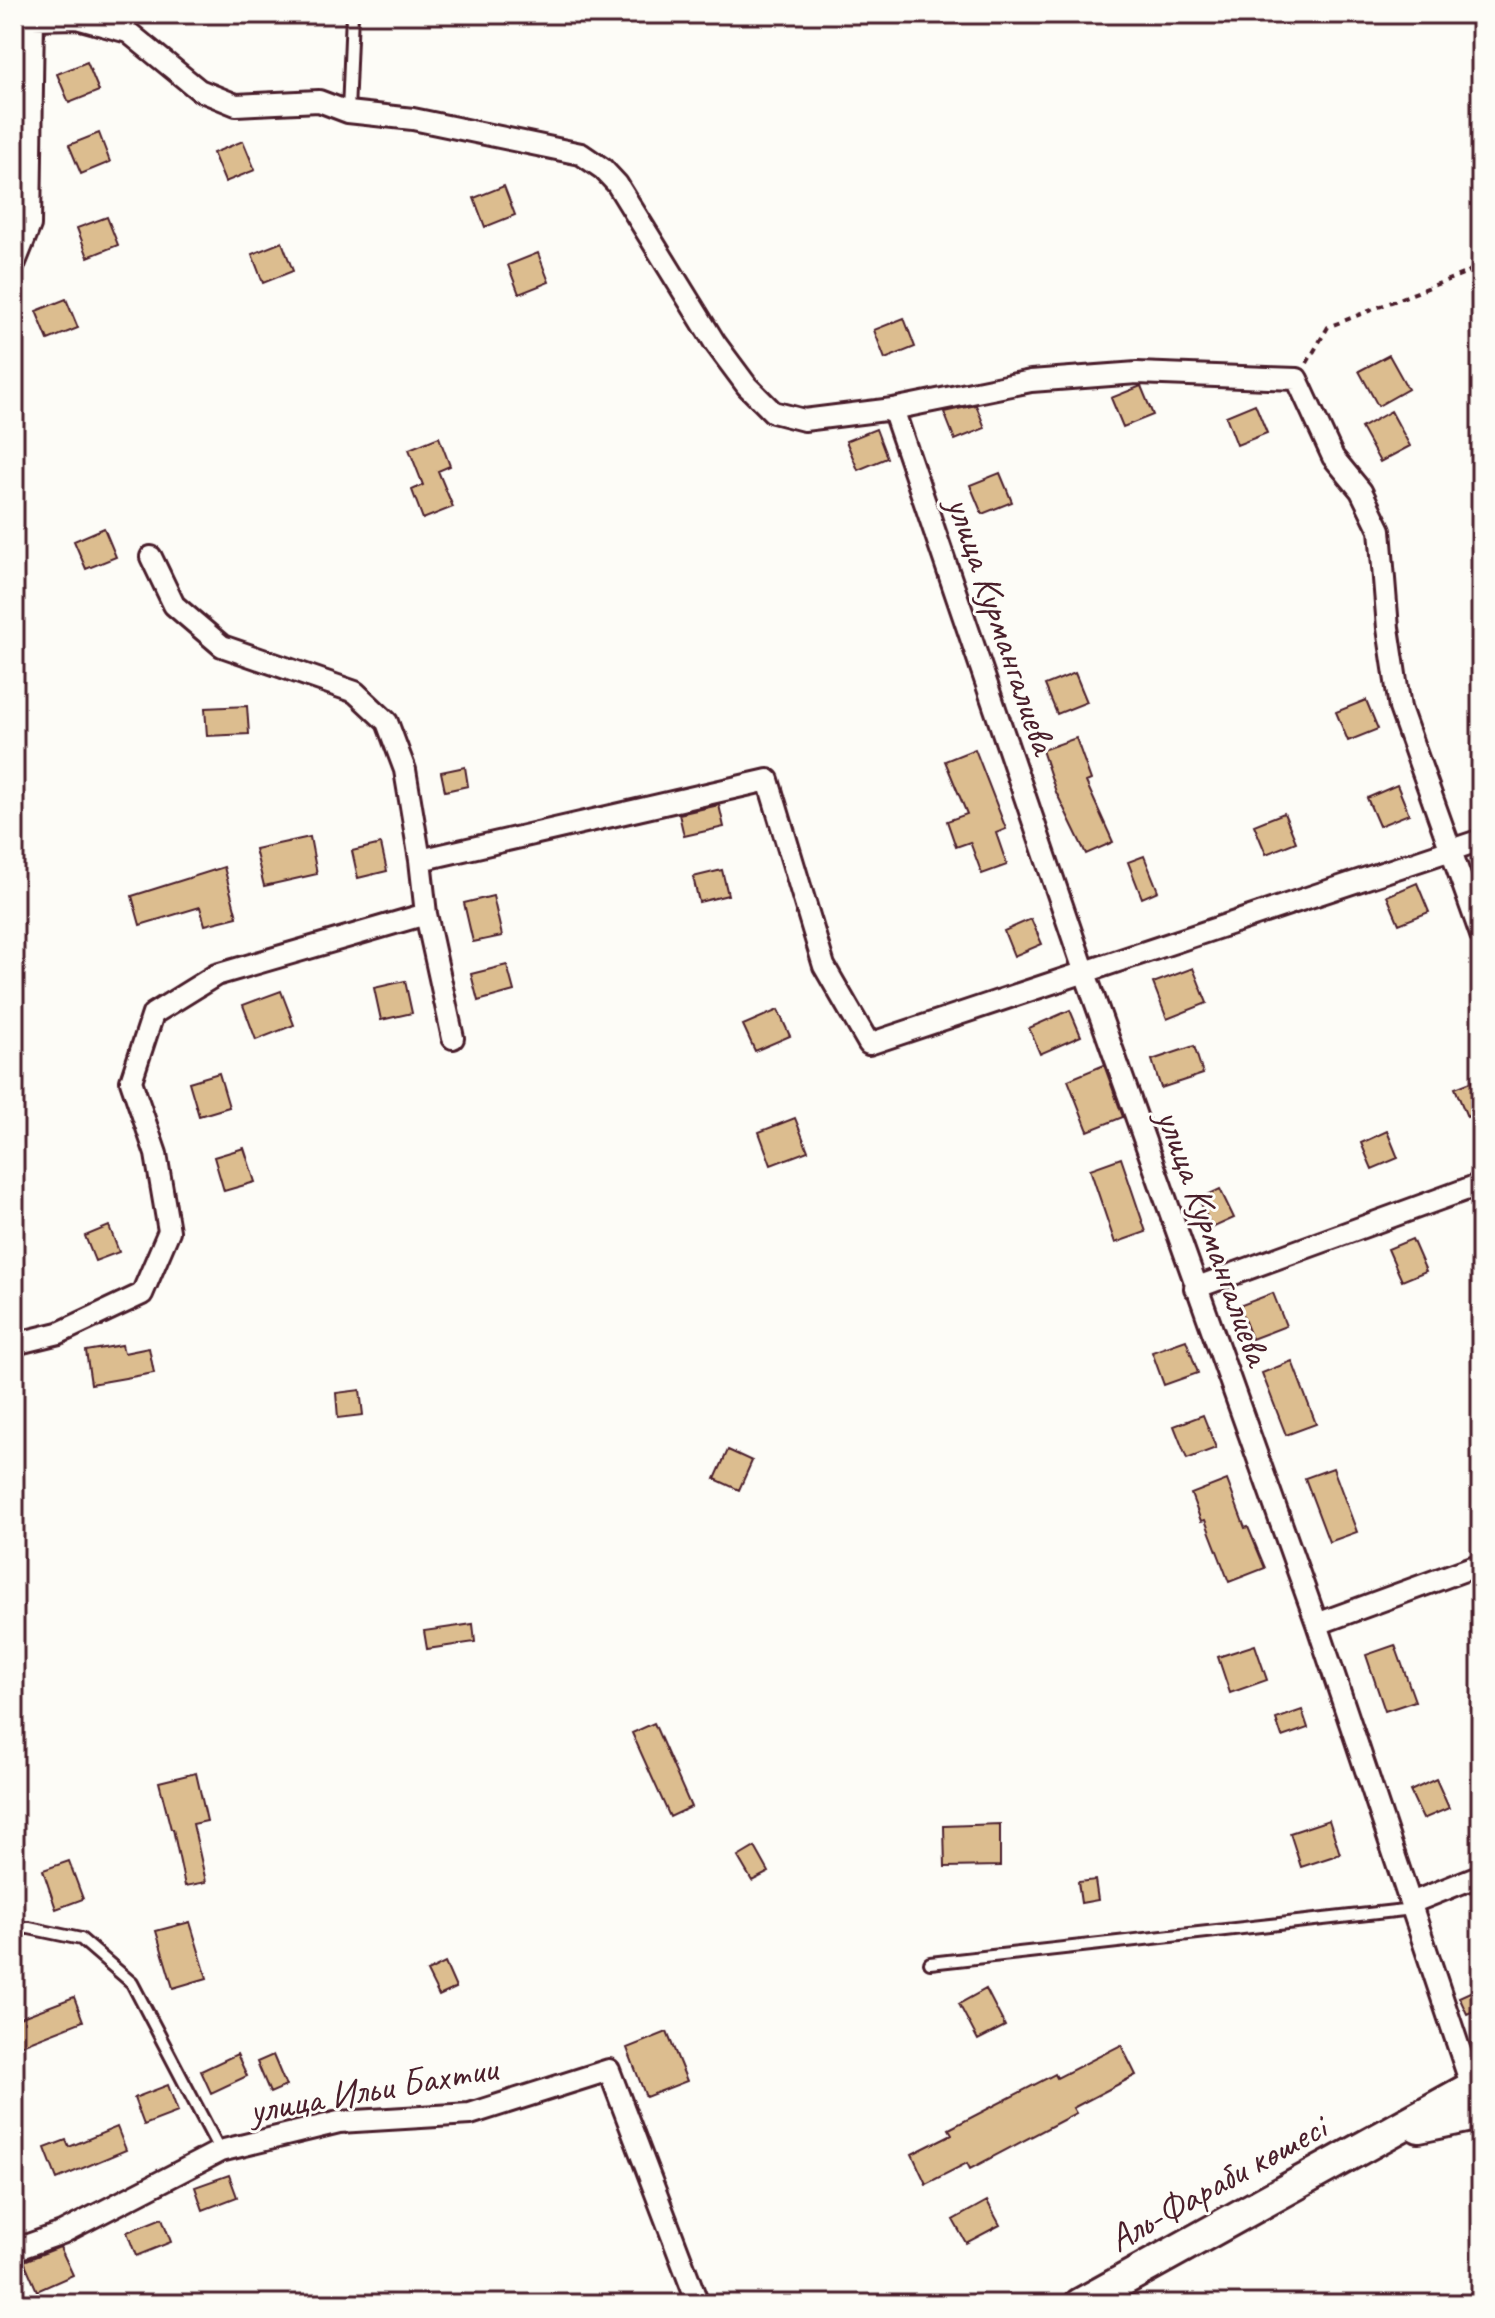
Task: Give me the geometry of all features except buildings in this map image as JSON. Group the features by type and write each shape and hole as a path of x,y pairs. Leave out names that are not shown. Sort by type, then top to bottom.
{"main road":[{"name":"Аль-Фараби көшесі","path":"1080,2304 1393,2132 1478,2095"}],"street":[{"path":"14,265 30,225 33,16 77,18 128,32 199,90 236,105 319,101 348,112 413,119 581,154 603,169 617,184 715,343 747,386 773,412 804,420 893,409 1046,380 1137,373 1297,379 1333,457 1361,491 1380,530 1388,628 1400,708 1481,935"},
{"name":"улица Курмангалиева","path":"893,409 1085,973 1317,1624 1478,2095"},
{"path":"151,557 174,605 222,646 355,692 387,722 405,770 426,914 453,1038"},
{"path":"420,860 768,780 824,966 869,1044 1481,840"},
{"path":"14,1344 59,1333 142,1294 169,1231 156,1154 131,1081 153,1014 216,975 426,914"},
{"path":"1195,1288 1481,1184"},
{"path":"1317,1624 1481,1564"},
{"path":"1412,1906 1481,1875"},
{"name":"улица Ильи Бахтии","path":"14,2250 62,2233 220,2151 339,2122 470,2114 609,2070 698,2304"}],"lane":[{"path":"348,112 352,14"},
{"path":"930,1963 1412,1906"},
{"path":"14,1928 29,1928 81,1939 132,1983 220,2151"}],"path":[{"path":"1297,379 1328,327 1468,272 1481,263"}]}
